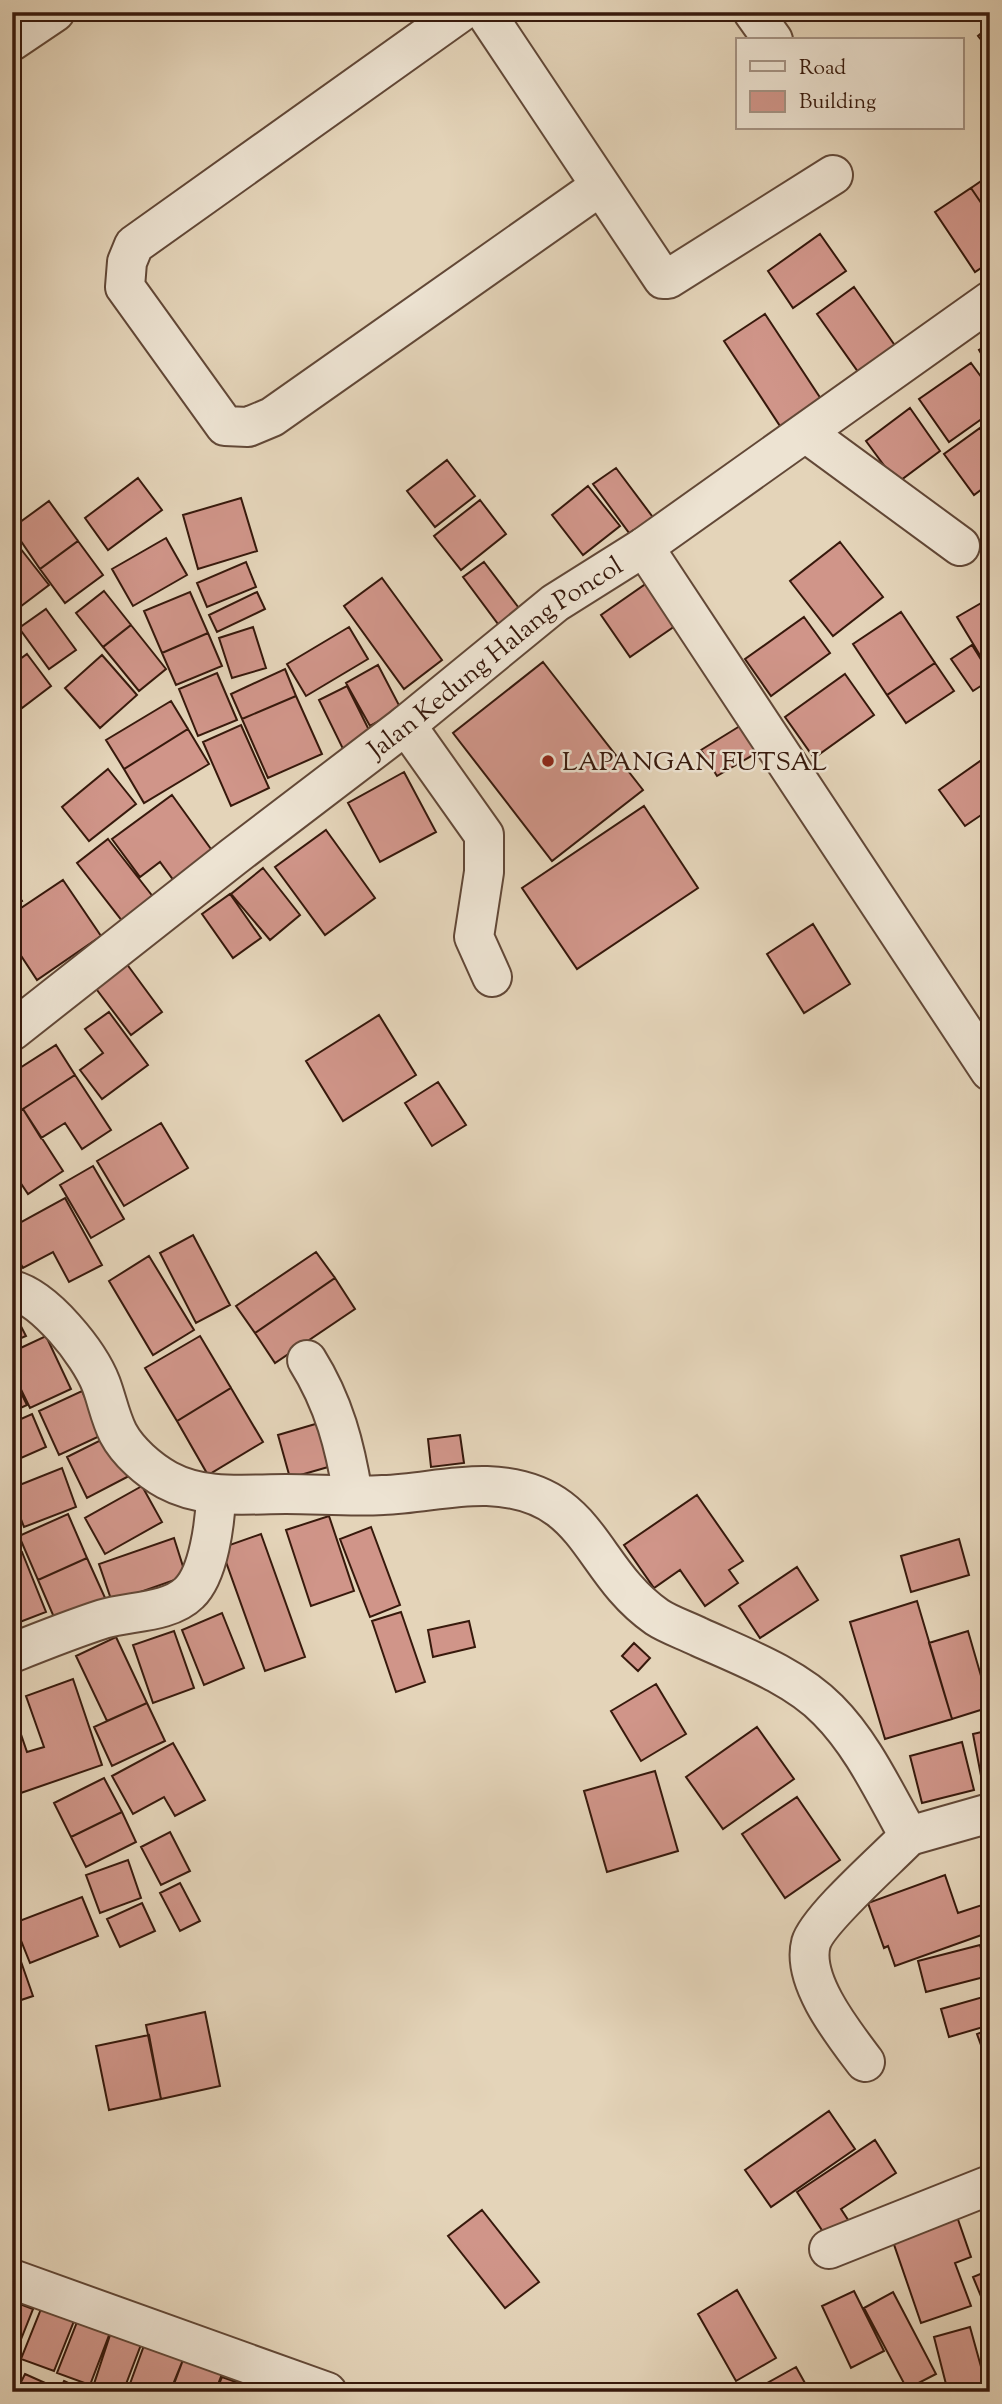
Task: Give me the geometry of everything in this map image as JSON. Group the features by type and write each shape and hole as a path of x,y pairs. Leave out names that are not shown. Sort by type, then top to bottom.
{"street":[{"path":"12,41 55,12"},
{"path":"460,12 134,245 127,262 125,287 225,426 248,427 272,417 599,187"},
{"path":"485,12 660,277 668,279 832,175"},
{"path":"753,12 772,38"},
{"name":"Jalan Kedung Halang Poncol","path":"12,1031 233,857 406,726 555,603 644,547 990,301"},
{"path":"806,433 961,546"},
{"path":"644,547 990,1071"},
{"path":"406,726 484,835 484,872 474,937 492,977"},
{"path":"12,1290 33,1298 86,1357 101,1382 119,1436 143,1464 169,1481 216,1496 384,1496 449,1487 487,1486 510,1489 561,1507 582,1528 635,1599 660,1619 768,1668 826,1708 844,1729 909,1836"},
{"path":"307,1360 340,1428 353,1495"},
{"path":"12,1653 105,1619 178,1602 188,1594 208,1552 215,1526 216,1496"},
{"path":"865,2062 830,2016 813,1968 811,1943 824,1923 909,1836 990,1813"},
{"path":"829,2249 990,2185"},
{"path":"12,2279 327,2392"}],"building":[{"path":"990,26 990,51 978,36"},
{"path":"990,175 990,216 971,188"},
{"path":"971,188 990,216 990,262 975,272 935,212"},
{"path":"820,234 846,271 793,308 768,271"},
{"path":"854,287 903,357 866,383 817,314"},
{"path":"765,314 823,402 782,429 724,341"},
{"path":"990,344 990,369 979,350"},
{"path":"971,363 990,389 990,413 949,442 919,399"},
{"path":"910,408 940,451 897,483 866,441"},
{"path":"980,428 990,441 990,483 974,495 944,454"},
{"path":"447,460 475,496 435,527 407,491"},
{"path":"616,468 658,524 635,541 593,484"},
{"path":"138,478 162,510 108,550 85,518"},
{"path":"588,486 620,526 583,555 552,515"},
{"path":"241,498 257,551 198,569 183,515"},
{"path":"480,500 506,534 461,570 434,536"},
{"path":"49,501 78,541 40,569 12,528"},
{"path":"166,538 187,575 133,606 112,569"},
{"path":"78,541 103,575 65,603 40,569"},
{"path":"840,542 883,597 833,636 790,581"},
{"path":"20,548 49,585 12,613 12,554"},
{"path":"246,562 256,587 207,607 197,583"},
{"path":"484,562 528,620 507,636 463,577"},
{"path":"382,578 442,660 404,689 344,606"},
{"path":"647,583 675,626 630,657 601,615"},
{"path":"104,591 131,625 103,647 76,613"},
{"path":"190,592 208,633 162,653 144,611"},
{"path":"257,592 265,609 217,632 209,615"},
{"path":"990,598 990,672 957,617"},
{"path":"46,609 76,650 49,669 19,628"},
{"path":"901,612 935,663 887,695 853,644"},
{"path":"804,617 830,653 771,696 745,659"},
{"path":"131,625 166,669 139,691 103,647"},
{"path":"253,627 266,668 232,678 219,638"},
{"path":"349,627 368,659 306,696 287,664"},
{"path":"208,633 222,666 176,685 162,653"},
{"path":"972,645 990,674 990,680 973,691 951,659"},
{"path":"27,654 51,686 22,708 12,695 12,665"},
{"path":"102,655 137,695 100,728 65,688"},
{"name":"LAPANGAN FUTSAL","path":"543,662 643,790 552,861 453,733"},
{"path":"935,663 954,691 906,723 887,695"},
{"path":"378,665 401,709 370,726 346,683"},
{"path":"285,669 296,696 242,719 231,694"},
{"path":"217,673 237,720 198,736 179,689"},
{"path":"845,674 874,715 814,758 785,717"},
{"path":"347,686 374,740 346,755 319,700"},
{"path":"296,696 322,754 268,778 242,719"},
{"path":"171,701 188,729 124,769 106,740"},
{"path":"748,721 765,748 717,776 701,750"},
{"path":"241,725 269,788 231,806 203,742"},
{"path":"188,729 209,764 144,803 124,769"},
{"path":"990,754 990,809 965,826 939,790"},
{"path":"108,769 136,804 89,841 62,807"},
{"path":"404,772 436,832 380,862 348,803"},
{"path":"172,795 216,856 177,885 160,862 140,877 112,839"},
{"name":"LAPANGAN FUTSAL","path":"644,806 698,888 577,969 522,888"},
{"path":"326,830 375,898 325,935 275,867"},
{"path":"108,839 154,898 123,922 77,863"},
{"path":"263,868 300,915 270,940 231,894"},
{"path":"63,880 101,936 37,980 12,942 12,914"},
{"path":"12,886 22,901 12,908"},
{"path":"230,894 261,938 233,958 202,914"},
{"path":"813,924 850,984 804,1013 767,954"},
{"path":"126,963 162,1012 131,1035 94,986"},
{"path":"109,1012 148,1065 102,1099 80,1070 103,1053 85,1029"},
{"path":"379,1015 416,1075 343,1121 306,1061"},
{"path":"56,1045 75,1075 12,1116 12,1073"},
{"path":"75,1075 111,1130 82,1149 65,1123 41,1138 23,1109"},
{"path":"438,1082 466,1125 432,1146 405,1103"},
{"path":"23,1109 63,1171 28,1194 12,1170 12,1116"},
{"path":"161,1123 188,1168 124,1206 97,1161"},
{"path":"93,1166 124,1219 91,1238 60,1185"},
{"path":"65,1198 102,1265 69,1282 53,1252 23,1268 12,1249 12,1227"},
{"path":"193,1235 230,1305 196,1323 160,1253"},
{"path":"316,1252 335,1278 255,1333 236,1306"},
{"path":"149,1256 194,1330 153,1355 109,1281"},
{"path":"335,1278 355,1309 275,1363 255,1333"},
{"path":"12,1309 26,1336 12,1342"},
{"path":"46,1336 71,1389 30,1408 12,1371 12,1352"},
{"path":"200,1336 231,1388 177,1421 145,1368"},
{"path":"12,1374 27,1405 12,1412"},
{"path":"231,1388 263,1442 208,1475 177,1421"},
{"path":"82,1391 102,1435 59,1455 39,1411"},
{"path":"32,1414 46,1447 12,1462 12,1423"},
{"path":"329,1420 342,1463 290,1478 278,1435"},
{"path":"460,1435 464,1463 431,1467 428,1439"},
{"path":"109,1436 129,1476 87,1498 67,1457"},
{"path":"62,1468 76,1507 24,1527 12,1496 12,1488"},
{"path":"142,1486 162,1522 105,1554 85,1518"},
{"path":"697,1495 743,1561 729,1570 738,1583 705,1606 680,1570 654,1588 624,1545"},
{"path":"68,1514 87,1558 38,1580 19,1536"},
{"path":"329,1516 354,1591 311,1606 286,1530"},
{"path":"371,1527 400,1605 370,1617 340,1539"},
{"path":"261,1534 305,1657 265,1671 221,1548"},
{"path":"174,1538 186,1576 112,1602 99,1564"},
{"path":"959,1539 969,1575 911,1592 901,1556"},
{"path":"22,1552 46,1612 12,1625 12,1556"},
{"path":"87,1558 106,1600 56,1622 38,1580"},
{"path":"797,1567 818,1600 760,1638 739,1606"},
{"path":"917,1601 952,1719 885,1739 850,1622"},
{"path":"401,1612 425,1682 396,1692 372,1621"},
{"path":"222,1613 244,1668 204,1685 182,1630"},
{"path":"469,1621 475,1647 433,1657 428,1630"},
{"path":"174,1631 194,1688 153,1703 133,1645"},
{"path":"968,1631 990,1707 952,1719 929,1643"},
{"path":"116,1637 147,1703 107,1721 76,1656"},
{"path":"634,1643 650,1658 638,1671 622,1656"},
{"path":"73,1679 102,1765 12,1796 12,1708 27,1752 44,1747 26,1696"},
{"path":"656,1684 686,1734 641,1761 611,1711"},
{"path":"147,1703 165,1741 112,1766 94,1727"},
{"path":"757,1727 794,1779 723,1829 686,1777"},
{"path":"990,1730 990,1780 982,1781 973,1734"},
{"path":"962,1742 974,1790 922,1803 910,1756"},
{"path":"173,1743 205,1800 175,1816 164,1797 133,1814 112,1776"},
{"path":"655,1771 678,1851 607,1872 584,1791"},
{"path":"104,1778 122,1812 71,1837 54,1803"},
{"path":"797,1797 840,1860 785,1898 742,1834"},
{"path":"122,1812 136,1842 86,1867 71,1837"},
{"path":"170,1832 190,1871 161,1885 141,1847"},
{"path":"128,1860 141,1898 100,1913 86,1875"},
{"path":"945,1875 958,1913 988,1903 990,1932 895,1966 888,1946 884,1948 868,1903"},
{"path":"180,1883 200,1921 180,1931 160,1893"},
{"path":"82,1897 98,1936 30,1963 14,1923"},
{"path":"142,1903 155,1931 120,1947 107,1919"},
{"path":"980,1945 988,1976 926,1992 918,1961"},
{"path":"18,1953 33,1996 12,2003 12,1955"},
{"path":"990,1995 990,2025 949,2037 941,2009"},
{"path":"205,2012 220,2086 161,2099 146,2025"},
{"path":"990,2029 990,2070 977,2034"},
{"path":"149,2035 161,2099 109,2110 96,2046"},
{"path":"829,2111 855,2149 771,2207 745,2170"},
{"path":"875,2140 896,2173 841,2209 854,2229 831,2244 797,2192"},
{"path":"954,2208 971,2257 955,2263 971,2306 921,2323 889,2230"},
{"path":"482,2210 539,2282 505,2308 448,2236"},
{"path":"990,2270 990,2318 973,2277"},
{"path":"737,2290 776,2358 736,2381 698,2314"},
{"path":"854,2291 884,2351 851,2368 822,2306"},
{"path":"893,2292 936,2374 907,2389 864,2308"},
{"path":"12,2301 33,2309 12,2362"},
{"path":"43,2304 76,2316 54,2371 21,2359"},
{"path":"79,2317 111,2330 90,2385 57,2373"},
{"path":"970,2327 988,2392 948,2392 934,2337"},
{"path":"112,2329 142,2342 123,2392 105,2392 93,2387"},
{"path":"146,2340 185,2355 170,2392 127,2392"},
{"path":"183,2360 222,2374 215,2392 171,2392"},
{"path":"796,2367 810,2392 751,2392"},
{"path":"25,2374 52,2386 49,2392 16,2392"},
{"path":"222,2377 261,2391 216,2392"},
{"path":"64,2381 87,2392 59,2392"},
{"path":"701,2384 705,2392 686,2392"}],"place":[{"name":"LAPANGAN FUTSAL","path":"548,761"}]}
